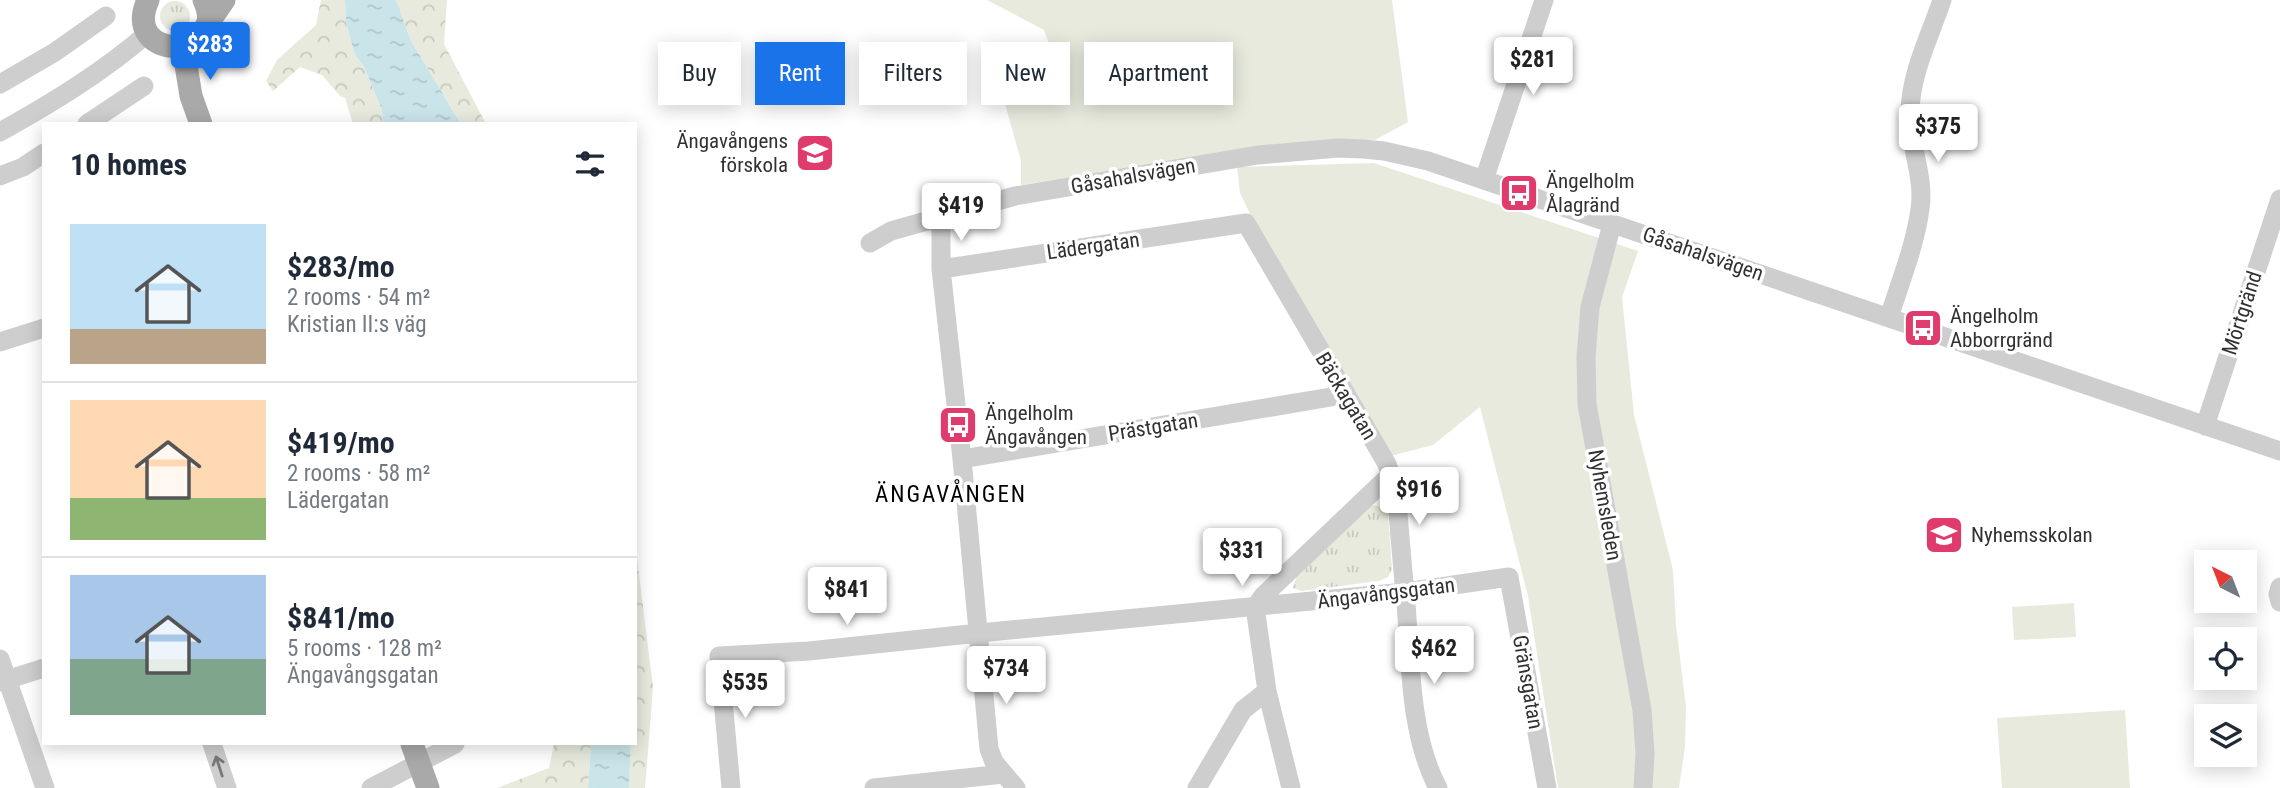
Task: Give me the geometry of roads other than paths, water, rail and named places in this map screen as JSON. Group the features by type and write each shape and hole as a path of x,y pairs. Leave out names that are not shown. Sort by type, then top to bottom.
{"main road":[{"path":"148,0 144,18 148,33 167,47 183,47 198,40 224,0"},
{"path":"204,0 208,10 206,26"},
{"path":"183,47 189,87 200,122"},
{"path":"415,753 428,788"}],"street":[{"path":"1484,180 1544,0"},
{"path":"1889,317 1921,208 1920,178 1910,115 1914,79 1942,0"},
{"path":"0,84 55,52 106,16"},
{"path":"0,132 57,101 125,54 148,33"},
{"path":"90,122 144,86"},
{"name":"Gåsahalsvägen","path":"870,243 891,231 1015,196 1258,155 1338,148 1384,150 1428,161 2280,451"},
{"path":"0,176 23,167 42,154"},
{"name":"Mörtgränd","path":"2205,426 2280,200"},
{"path":"941,217 941,269 989,749 994,762 1009,781"},
{"name":"Lädergatan","path":"941,269 1245,223"},
{"name":"Bäckagatan","path":"1245,223 1393,478 1418,732 1424,758 1438,788"},
{"name":"Nyhemsleden","path":"1612,224 1590,307 1587,404 1642,710 1645,753 1643,788"},
{"path":"0,342 42,329"},
{"name":"Prästgatan","path":"962,459 1331,397 1342,390"},
{"path":"1291,788 1267,691 1255,607 1263,596 1384,481 1393,478"},
{"name":"Ängavångsgatan","path":"731,788 719,656 809,651 1255,607 1509,577"},
{"name":"Gränsgatan","path":"1509,577 1547,788"},
{"path":"2280,587 2280,602"},
{"path":"0,659 4,681 45,788"},
{"path":"4,681 42,669"},
{"path":"1197,788 1243,710 1267,691"},
{"path":"212,745 227,788"},
{"path":"371,788 415,753 451,745"},
{"path":"874,788 1009,781"}],"water":[{"path":"345,0 396,0 411,41 460,122 383,122 382,110 364,67 355,55 346,23"},
{"path":"591,745 631,745 629,788 588,788"}],"place":[{"name":"Ängavångens förskola","path":"815,153"},
{"name":"Ängelholm Ålagränd","path":"1519,193"},
{"name":"Ängelholm Abborrgränd","path":"1923,328"},
{"name":"Ängelholm Ängavången","path":"958,425"},
{"name":"Nyhemsskolan","path":"1944,535"}],"district":[{"name":"ÄNGAVÅNGEN","path":"951,494"}]}
